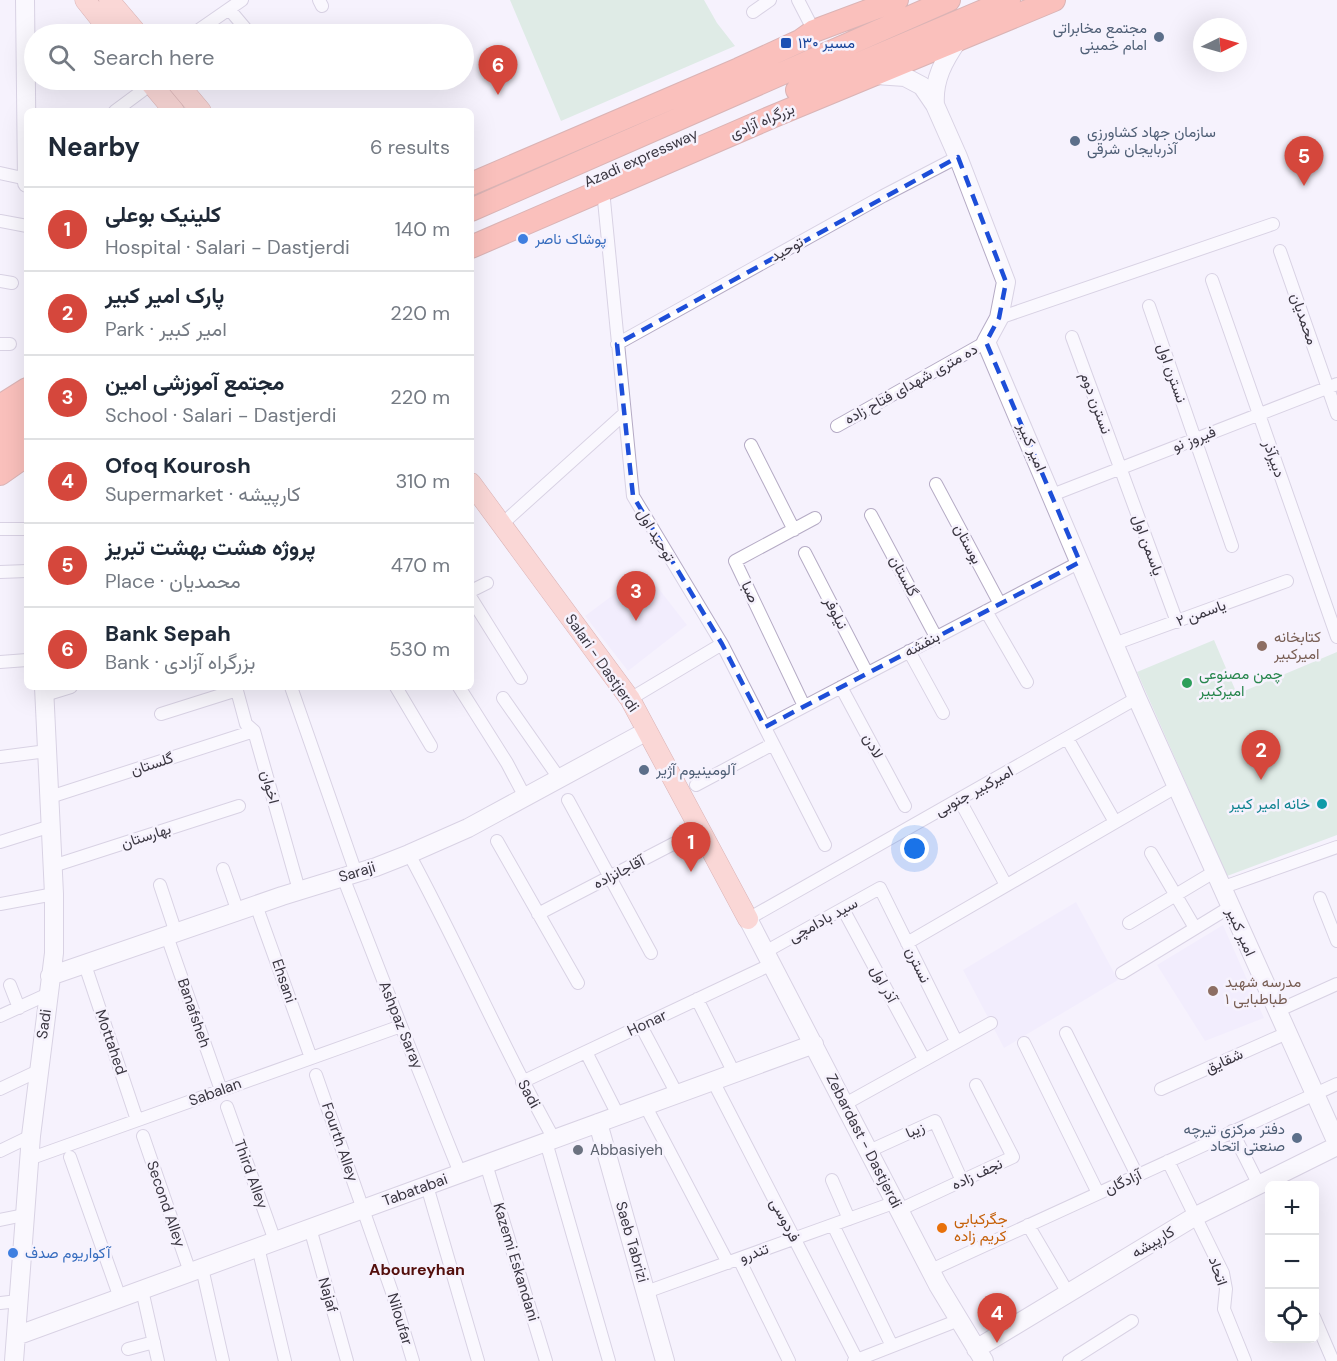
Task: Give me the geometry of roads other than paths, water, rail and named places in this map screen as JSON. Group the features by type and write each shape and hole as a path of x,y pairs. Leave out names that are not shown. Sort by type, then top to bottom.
{"highway":[{"name":"Azadi expressway","path":"474,231 786,82 949,0"},
{"name":"Azadi expressway","path":"474,209 786,82 1009,0"},
{"name":"بزرگراه آزادی","path":"474,246 774,116 1054,0"},
{"path":"474,183 739,69 882,3"},
{"path":"774,116 786,82 807,36"},
{"path":"739,69 826,94"},
{"path":"0,406 24,390"},
{"path":"0,426 24,411"},
{"path":"0,450 24,435"},
{"path":"0,474 24,457"}],"main road":[{"path":"25,0 25,24"},
{"path":"85,0 104,24"},
{"path":"109,0 129,24"},
{"path":"935,105 939,70 958,40"},
{"path":"873,75 897,75 922,86 935,105 958,157 1006,282 999,318 986,342"},
{"path":"26,90 26,108"},
{"path":"151,90 171,108"},
{"path":"183,90 198,108"},
{"name":"امیر کبیر","path":"986,342 1137,698 1337,1145"},
{"name":"Salari - Dastjerdi","path":"474,487 630,699 748,919"},
{"name":"Sadi","path":"14,1361 16,1336 9,1302 24,1215 38,1071 54,953 54,894 45,691"},
{"name":"Saraji","path":"49,985 85,964 409,854 468,828 647,731"},
{"name":"Zebardast - Dastjerdi","path":"748,919 931,1270 980,1355"},
{"name":"Tabatabai","path":"16,1336 814,1044"},
{"name":"Saeb Tabrizi","path":"598,1123 663,1360"},
{"name":"کارپیشه","path":"980,1355 1068,1293 1194,1217 1337,1145"}],"street":[{"path":"207,24 242,0"},
{"path":"753,12 770,0"},
{"path":"798,0 807,36"},
{"path":"229,9 242,24"},
{"path":"118,108 139,90"},
{"name":"توحید","path":"617,344 883,196 958,157"},
{"path":"0,173 24,180"},
{"name":"توحید اول","path":"603,190 633,496 722,644 825,845"},
{"path":"0,221 24,225"},
{"path":"999,318 1273,224"},
{"name":"محمدیان","path":"1280,251 1332,385 1337,414"},
{"name":"دبیرآذر","path":"1212,280 1337,637"},
{"name":"نسترن اول","path":"1149,306 1232,546"},
{"name":"نسترن دوم","path":"1072,337 1120,468"},
{"name":"ده متری شهدای فتاح زاده","path":"837,426 986,342"},
{"name":"فیروز نو","path":"1052,495 1332,385"},
{"path":"502,524 624,414"},
{"path":"751,445 794,530"},
{"name":"یاسمن اول","path":"1120,468 1177,622"},
{"name":"بوستان","path":"936,484 1000,603"},
{"name":"گلستان","path":"871,515 936,637"},
{"name":"صبا","path":"804,706 735,561 816,518"},
{"path":"0,529 24,529"},
{"name":"نیلوفر","path":"805,553 867,673"},
{"name":"بنفشه","path":"765,727 1080,562"},
{"path":"0,572 24,571"},
{"name":"یاسمن ۲","path":"1114,645 1287,581"},
{"path":"474,590 487,584"},
{"path":"474,603 521,678"},
{"path":"986,611 1028,682"},
{"path":"630,699 722,644"},
{"path":"909,651 943,713"},
{"path":"0,662 24,660"},
{"name":"لادن","path":"841,687 905,806"},
{"path":"161,714 230,690"},
{"name":"اخوان","path":"237,690 246,724 254,731 299,890"},
{"name":"Ashpaz Saray","path":"292,690 400,1026 460,1173"},
{"path":"398,690 431,746"},
{"path":"461,690 507,763 525,797"},
{"path":"503,698 559,778"},
{"name":"امیرکبیر جنوبی","path":"748,919 1137,698"},
{"name":"گلستان","path":"50,797 254,731"},
{"path":"1067,738 1114,822"},
{"path":"696,785 773,744"},
{"path":"0,757 47,750"},
{"path":"907,943 1176,787"},
{"path":"959,799 1006,885"},
{"path":"568,800 651,953"},
{"name":"بهارستان","path":"53,866 239,806"},
{"path":"0,842 51,826"},
{"name":"آقاجانزاده","path":"538,914 700,830"},
{"path":"497,841 578,983"},
{"path":"1129,923 1176,895 1218,880 1337,847"},
{"path":"1151,852 1195,928"},
{"name":"Sadi","path":"409,854 446,923 550,1140 609,1361"},
{"path":"222,869 238,912"},
{"name":"Banafsheh","path":"160,885 172,934 220,1090"},
{"name":"نسترن","path":"880,888 956,1041"},
{"name":"سید بادامچی","path":"769,958 843,909 880,888"},
{"path":"0,904 54,894"},
{"path":"1320,898 1337,940"},
{"name":"Ehsani","path":"256,905 311,1058"},
{"path":"1122,974 1230,907"},
{"name":"آذر اول","path":"843,909 924,1059"},
{"name":"Honar","path":"522,1082 697,999 769,958"},
{"name":"Mottahed","path":"85,964 137,1120"},
{"path":"1277,1011 1337,984"},
{"path":"10,985 19,1008"},
{"path":"0,1016 19,1008 49,985"},
{"path":"697,999 734,1073"},
{"path":"845,1104 991,1023"},
{"name":"Sabalan","path":"29,1159 400,1026"},
{"path":"641,1026 677,1094"},
{"path":"1066,1033 1137,1175"},
{"name":"شقایق","path":"1161,1089 1287,1033"},
{"path":"1024,1043 1098,1193"},
{"path":"586,1052 618,1116"},
{"path":"0,1089 38,1071"},
{"name":"Fourth Alley","path":"316,1075 364,1209"},
{"name":"فردوسی","path":"713,1081 855,1360"},
{"name":"نجف زاده","path":"898,1206 962,1181 1013,1157 976,1084"},
{"name":"آزادگان","path":"931,1270 1337,1084"},
{"path":"645,1106 789,1361"},
{"name":"Third Alley","path":"226,1107 266,1244 285,1361"},
{"name":"زیبا","path":"869,1151 934,1121 962,1181"},
{"path":"1232,1131 1259,1185"},
{"path":"0,1151 31,1136"},
{"name":"Second Alley","path":"142,1136 196,1270 223,1361"},
{"path":"70,1157 120,1298"},
{"name":"اتحاد","path":"1168,1161 1222,1273 1226,1289 1224,1310 1245,1361"},
{"name":"Kazemi Eskandani","path":"486,1164 546,1361"},
{"path":"832,1180 849,1219"},
{"path":"426,1186 478,1361"},
{"name":"تندرو","path":"646,1292 849,1219 898,1206"},
{"name":"Niloufar","path":"364,1209 413,1361"},
{"path":"0,1220 24,1215"},
{"path":"833,1225 892,1346"},
{"path":"1028,1225 1068,1293"},
{"name":"Najaf","path":"310,1228 347,1361"},
{"path":"142,1290 158,1361"},
{"path":"855,1360 959,1320"},
{"path":"1069,1361 1132,1321"},
{"path":"1319,1329 1333,1361"},
{"path":"128,1349 154,1342"}],"place":[{"name":"مجتمع مخابراتی امام خمینی","path":"1159,37"},
{"name":"مسیر ۱۳۰","path":"786,43"},
{"name":"Bank Sepah","path":"498,95"},
{"name":"سازمان جهاد کشاورزی آذربایجان شرقی","path":"1075,141"},
{"name":"پروژه هشت بهشت تبریز","path":"1304,186"},
{"name":"پوشاک ناصر","path":"523,239"},
{"name":"مجتمع آموزشی امین","path":"636,621"},
{"name":"کتابخانه امیرکبیر","path":"1262,646"},
{"name":"چمن مصنوعی امیرکبیر","path":"1187,683"},
{"name":"آلومینیوم آژیر","path":"644,770"},
{"name":"پارک امیر کبیر","path":"1261,780"},
{"name":"خانه امیر کبیر","path":"1322,804"},
{"name":"کلینیک بوعلی","path":"691,872"},
{"name":"مدرسه شهید طباطبایی ۱","path":"1213,991"},
{"name":"دفتر مرکزی تیرچه صنعتی اتحاد","path":"1297,1138"},
{"name":"Abbasiyeh","path":"578,1150"},
{"name":"جگرکبابی کریم زاده","path":"942,1228"},
{"name":"آکواریوم صدف","path":"13,1253"},
{"name":"Ofoq Kourosh","path":"997,1343"}],"district":[{"name":"Aboureyhan","path":"417,1269"}]}
